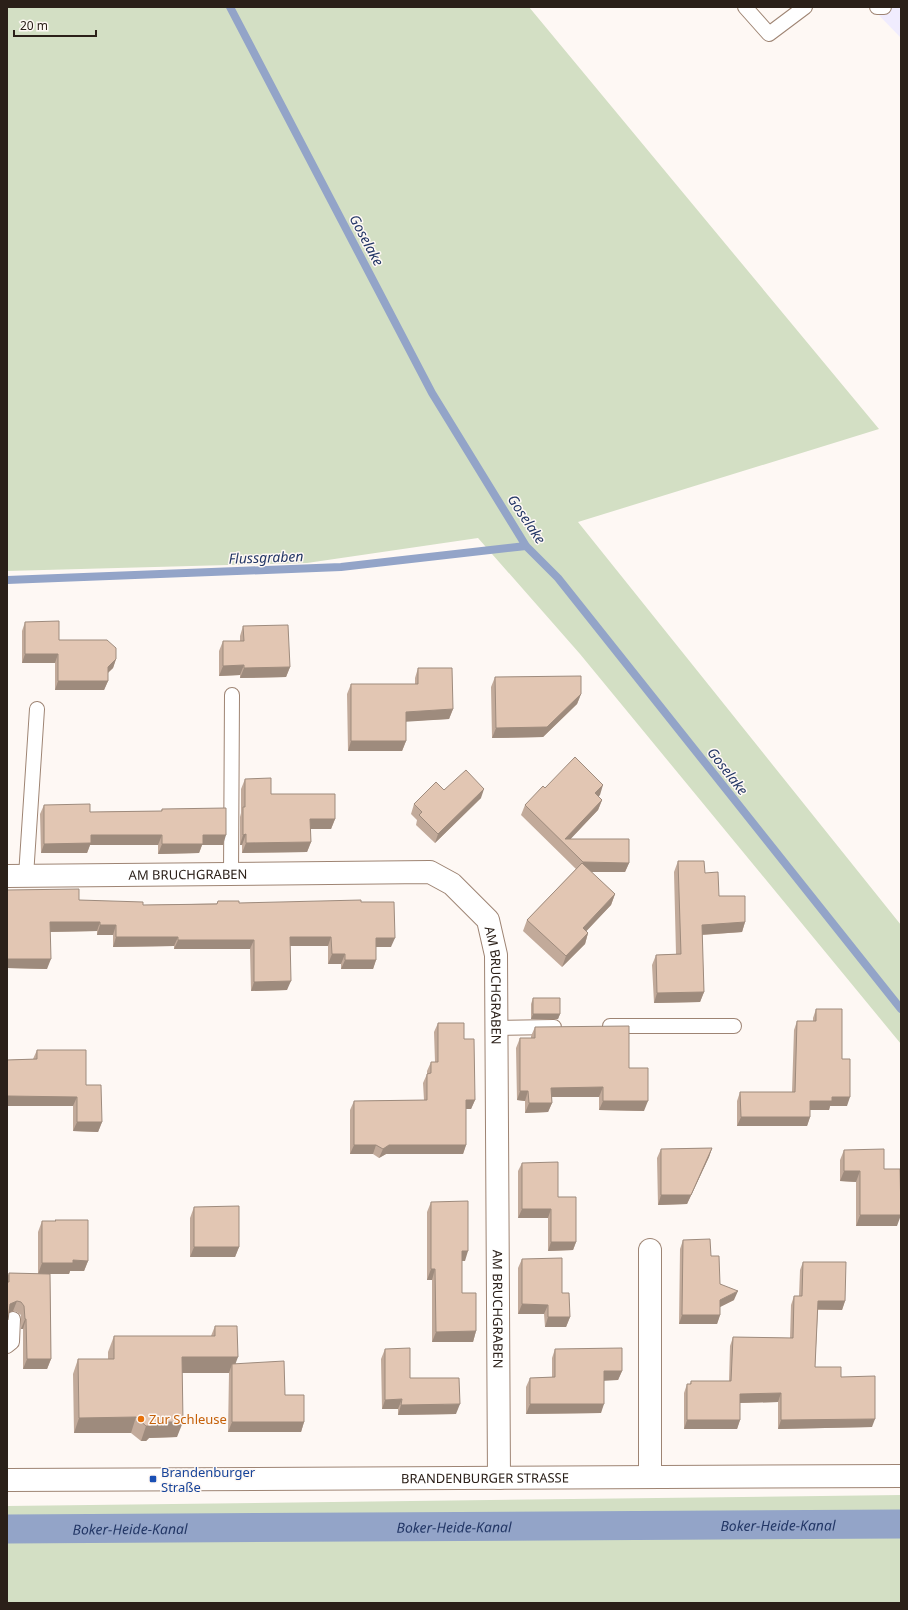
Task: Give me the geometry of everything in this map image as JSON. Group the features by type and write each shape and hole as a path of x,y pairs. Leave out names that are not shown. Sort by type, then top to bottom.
{"street":[{"name":"AM BRUCHGRABEN","path":"17,876 430,872 452,884 488,920 496,955 499,1478"},
{"path":"650,1250 650,1476"},
{"name":"BRANDENBURGER STRASSE","path":"7,1480 901,1476"}],"lane":[{"path":"745,7 769,34 805,7"},
{"path":"878,7 884,7"},
{"path":"232,695 232,874"},
{"path":"17,876 37,709"},
{"path":"600,1026 734,1026"},
{"path":"496,1028 564,1027"},
{"path":"7,1346 12,1342 13,1319"}],"shaded area":[{"path":"871,7 901,7 901,38"}],"green space":[{"path":"7,7 529,7 879,429 578,522 901,925 901,1044 580,654 478,538 307,563 7,571"},
{"path":"901,1495 901,1603 7,1603 7,1506"}],"building":[{"path":"59,621 59,640 107,640 116,648 116,659 108,667 108,681 58,681 58,654 25,654 25,622"},
{"path":"288,625 290,667 244,668 244,665 223,666 223,641 244,641 243,626"},
{"path":"418,668 452,668 453,709 406,712 406,741 351,741 351,684 418,684"},
{"path":"581,676 581,694 547,727 496,728 495,677"},
{"path":"575,757 603,785 595,793 602,800 565,839 629,839 629,863 583,862 525,805 543,786 545,788"},
{"path":"466,770 484,789 438,834 419,815 422,812 414,804 436,782 444,790"},
{"path":"271,778 271,794 335,794 335,819 310,819 311,842 246,843 246,834 243,835 245,779"},
{"path":"90,804 90,812 226,808 226,835 203,835 203,844 162,844 162,835 91,835 91,843 44,844 44,805"},
{"path":"678,861 704,861 705,873 718,872 719,896 745,896 745,922 702,925 704,992 657,993 656,955 681,954"},
{"path":"582,863 615,894 583,928 588,933 566,956 527,920"},
{"path":"79,889 79,900 143,902 143,905 217,904 218,901 239,901 239,903 361,900 361,902 394,902 395,938 376,938 376,960 345,960 345,954 332,954 331,937 290,937 291,981 254,982 254,940 178,940 178,937 116,937 116,925 100,925 100,922 50,922 51,959 7,959 7,890"},
{"path":"533,998 560,998 560,1014 533,1014"},
{"path":"816,1009 842,1009 842,1059 850,1059 850,1097 832,1097 832,1101 810,1101 810,1117 741,1117 740,1092 795,1092 797,1021 816,1021"},
{"path":"438,1023 464,1023 464,1039 474,1039 475,1100 466,1100 466,1145 389,1145 383,1149 376,1145 354,1145 354,1101 427,1100 427,1074 431,1073 431,1062 438,1062"},
{"path":"629,1026 629,1068 648,1068 648,1101 603,1101 603,1087 551,1088 552,1103 529,1103 528,1091 520,1091 520,1038 535,1038 535,1027"},
{"path":"37,1050 86,1050 86,1085 101,1085 102,1122 77,1122 77,1097 7,1096 7,1060 37,1059"},
{"path":"712,1148 691,1195 661,1195 661,1149"},
{"path":"884,1149 884,1169 900,1169 901,1215 860,1215 860,1171 844,1171 844,1150"},
{"path":"558,1162 558,1197 576,1197 576,1242 551,1242 551,1209 522,1209 522,1163"},
{"path":"468,1201 468,1251 462,1251 462,1293 476,1293 476,1331 436,1332 435,1269 431,1269 431,1202"},
{"path":"239,1206 239,1247 194,1247 194,1207"},
{"path":"55,1220 88,1220 88,1261 73,1260 73,1263 42,1263 42,1221 56,1221"},
{"path":"710,1239 711,1256 719,1256 720,1284 738,1291 720,1300 720,1315 682,1315 683,1240"},
{"path":"562,1258 562,1293 569,1293 570,1317 548,1317 548,1305 522,1304 522,1259"},
{"path":"803,1262 846,1262 845,1301 818,1301 815,1367 841,1367 841,1377 875,1376 875,1419 781,1420 781,1393 740,1394 740,1420 687,1420 687,1384 691,1384 691,1381 731,1381 733,1337 793,1338 794,1296 802,1296"},
{"path":"9,1273 50,1274 51,1359 27,1359 26,1319 24,1306 21,1302 17,1301 10,1304 7,1320 7,1282 9,1282"},
{"path":"215,1326 237,1326 238,1357 182,1357 183,1422 155,1422 151,1426 146,1426 136,1417 79,1418 78,1359 114,1359 114,1336 215,1336"},
{"path":"410,1348 410,1378 459,1378 460,1404 401,1405 402,1399 385,1400 385,1349"},
{"path":"622,1348 622,1371 604,1371 604,1404 530,1404 530,1378 555,1377 555,1349"},
{"path":"284,1361 285,1395 304,1395 304,1422 232,1422 232,1364"}],"waterway":[{"name":"Goselake","path":"230,7 432,393 526,546 558,578 901,1009"},
{"name":"Flussgraben","path":"7,580 341,567 526,546"},
{"name":"Boker-Heide-Kanal","path":"7,1529 901,1524"}],"place":[{"name":"Zur Schleuse","path":"141,1419"},
{"name":"Brandenburger Straße","path":"153,1479"}]}
